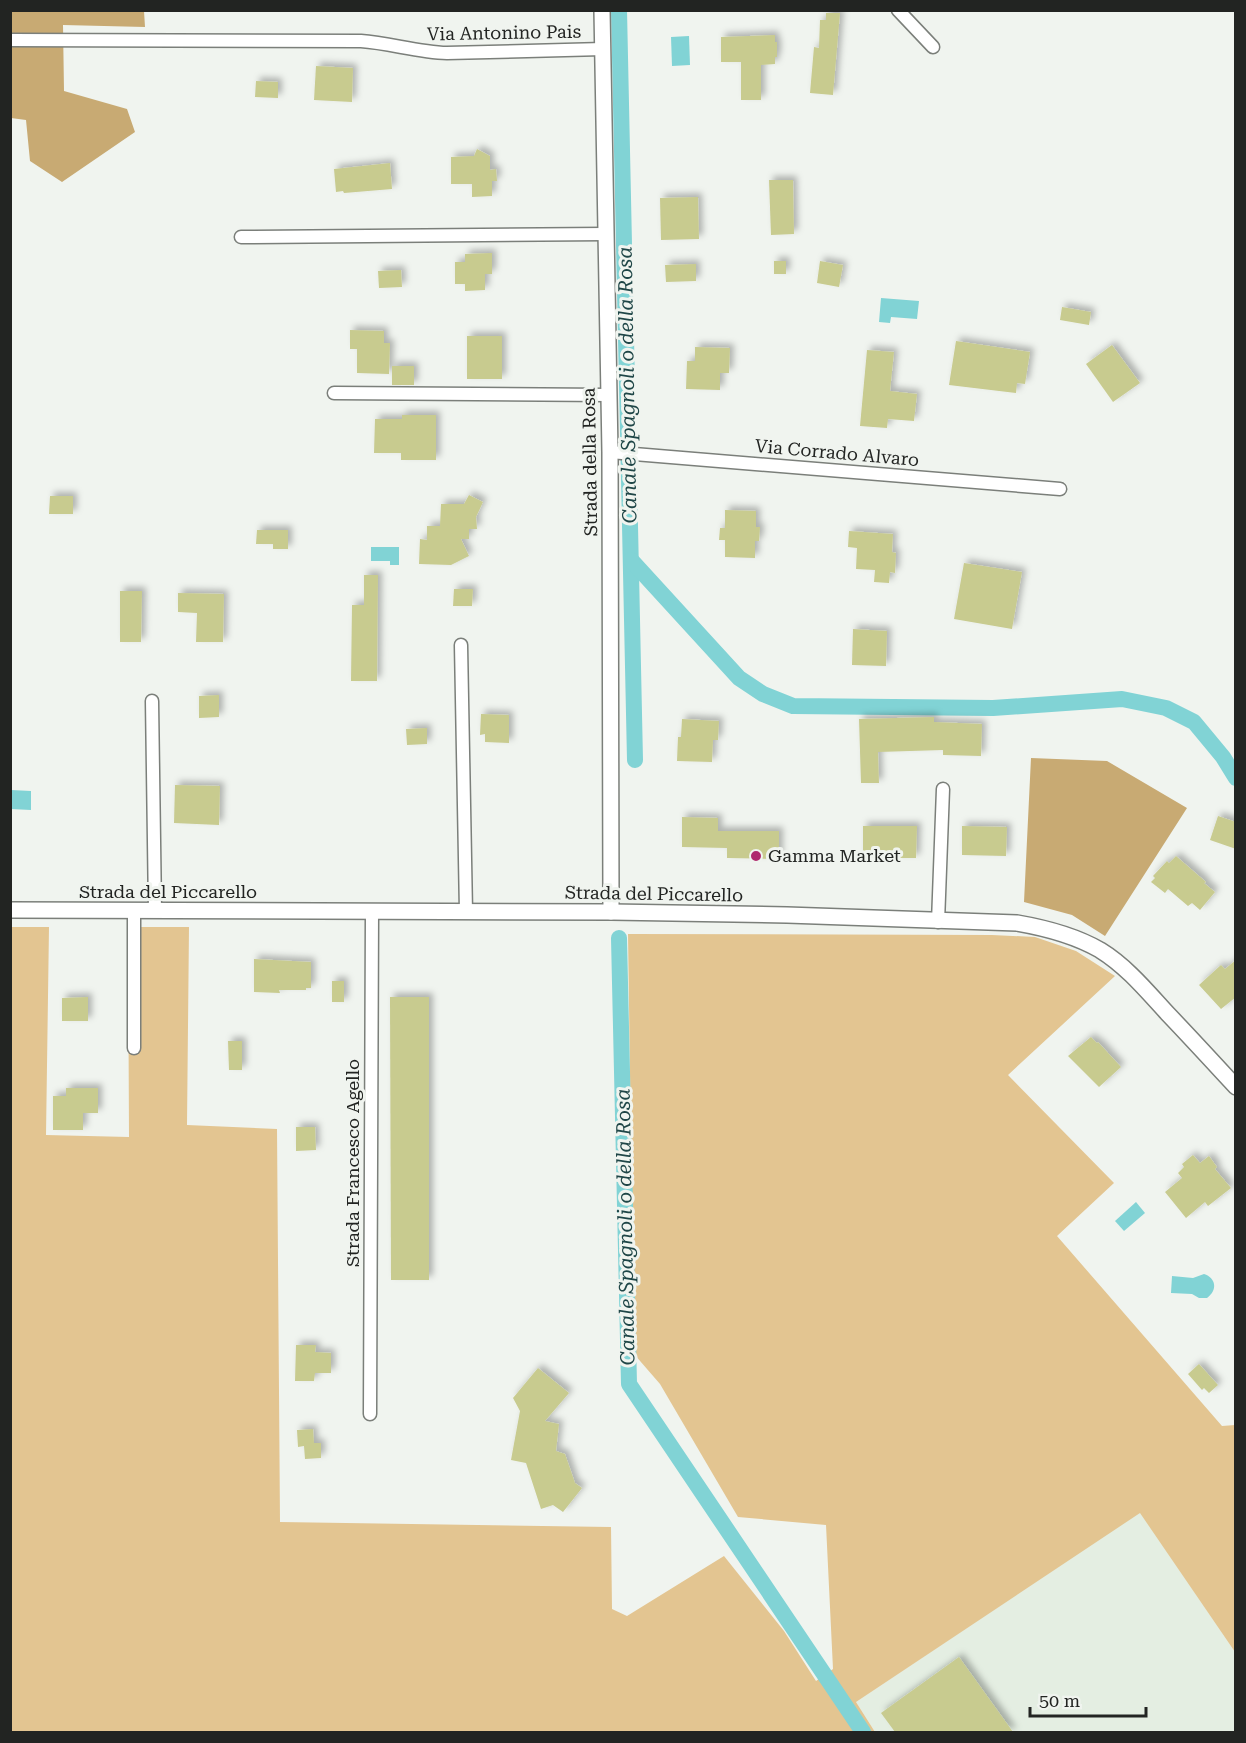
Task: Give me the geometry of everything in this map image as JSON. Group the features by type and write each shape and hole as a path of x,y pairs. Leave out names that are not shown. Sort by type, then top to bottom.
{"street":[{"name":"Strada della Rosa","path":"602,10 610,453 611,912"},
{"path":"898,10 933,47"},
{"name":"Via Antonino Pais","path":"10,40 361,41 425,52 447,53 603,50"},
{"path":"242,237 606,234"},
{"path":"334,393 609,395"},
{"name":"Via Corrado Alvaro","path":"610,453 1060,489"},
{"path":"461,645 466,912"},
{"path":"152,701 154,911"},
{"path":"938,922 943,789"},
{"name":"Strada del Piccarello","path":"10,910 611,912 1007,922 1032,926 1074,938 1102,951 1144,987 1236,1087"},
{"path":"134,911 134,1048"},
{"name":"Strada Francesco Agello","path":"370,1414 372,912"}],"shaded area":[{"path":"10,11 144,11 145,27 63,25 64,91 127,109 135,132 62,182 30,161 26,120 11,118"},
{"path":"1031,758 1107,761 1187,808 1105,936 1072,915 1024,902"},
{"path":"11,927 49,927 46,1135 129,1137 128,927 189,927 187,1125 277,1129 280,1522 611,1527 612,1609 627,1616 724,1556 784,1631 816,1681 833,1669 826,1525 738,1517 660,1384 634,1354 628,934 992,935 1035,937 1076,951 1115,976 1008,1075 1114,1183 1057,1236 1222,1426 1235,1425 1235,1652 1140,1513 856,1702 875,1732 11,1732"},
{"path":"1140,1512 1235,1652 1235,1732 875,1732 856,1702"}],"water":[{"path":"689,36 690,65 672,66 671,37"},
{"path":"881,298 919,301 917,319 891,317 890,323 879,322"},
{"path":"371,547 399,547 399,565 390,565 390,561 371,561"},
{"path":"11,790 31,791 31,810 11,809"},
{"path":"1136,1202 1145,1213 1124,1231 1115,1221"},
{"path":"1204,1274 1211,1278 1214,1284 1211,1295 1207,1298 1199,1298 1192,1294 1171,1293 1172,1276 1193,1278"}],"building":[{"path":"826,13 840,13 833,95 810,93 814,47 819,48 820,20 826,20"},
{"path":"775,35 777,57 775,57 775,64 761,65 761,100 741,100 741,62 721,62 721,37"},
{"path":"316,66 353,68 352,102 314,100"},
{"path":"256,81 278,82 278,98 255,97"},
{"path":"477,149 490,156 490,170 496,169 497,181 492,181 492,196 472,197 472,184 451,184 451,157 474,156"},
{"path":"390,163 392,189 336,192 334,169"},
{"path":"769,180 793,180 794,234 771,235"},
{"path":"698,197 699,239 661,240 660,198"},
{"path":"492,253 492,274 485,274 485,290 465,291 465,284 455,284 455,262 465,262 465,254"},
{"path":"774,261 786,261 786,274 774,274"},
{"path":"820,261 843,265 839,287 817,283"},
{"path":"696,264 696,281 666,282 665,265"},
{"path":"401,270 402,287 379,288 378,271"},
{"path":"1062,307 1091,312 1089,325 1060,320"},
{"path":"350,330 384,331 384,343 390,343 389,374 357,373 357,349 350,349"},
{"path":"467,336 502,336 502,379 467,379"},
{"path":"956,341 1030,352 1025,384 1017,383 1016,393 949,385"},
{"path":"1112,345 1140,383 1113,402 1086,364"},
{"path":"695,347 730,348 729,373 720,373 720,390 686,389 687,361 695,361"},
{"path":"867,350 894,352 890,391 917,394 914,421 888,419 887,428 860,426"},
{"path":"392,366 414,366 414,385 392,385"},
{"path":"402,415 436,415 436,460 401,460 401,453 374,453 375,419 402,419"},
{"path":"469,495 483,502 476,517 477,529 469,529 469,539 461,539 469,556 451,565 419,564 420,539 427,540 427,526 440,526 441,504 464,504"},
{"path":"50,496 73,496 73,514 49,514"},
{"path":"725,510 756,511 756,527 760,527 759,541 755,541 755,558 725,557 725,540 719,540 720,528 725,528"},
{"path":"257,530 288,530 288,549 273,549 273,544 256,544"},
{"path":"849,531 893,534 892,552 896,553 895,573 890,572 889,583 874,582 875,570 856,569 857,548 848,547"},
{"path":"964,563 1022,572 1012,629 954,619"},
{"path":"364,575 378,575 377,681 351,681 352,605 364,605"},
{"path":"454,589 473,589 472,606 453,606"},
{"path":"120,591 142,591 141,642 120,642"},
{"path":"178,593 224,594 223,642 196,642 197,613 178,612"},
{"path":"853,629 887,631 886,666 852,665"},
{"path":"219,695 219,717 199,718 199,696"},
{"path":"481,714 509,715 509,743 485,742 485,734 480,735"},
{"path":"934,717 934,722 982,724 981,756 943,755 943,750 878,752 879,783 861,783 859,719"},
{"path":"682,719 719,721 718,740 713,740 712,762 677,761 678,737 681,737"},
{"path":"427,728 427,744 407,745 406,729"},
{"path":"175,785 220,786 219,825 174,823"},
{"path":"1218,816 1236,822 1236,849 1210,840"},
{"path":"682,817 718,818 718,831 779,831 779,859 727,858 727,848 682,847"},
{"path":"863,826 917,826 916,858 863,858"},
{"path":"962,826 1007,827 1006,856 962,855"},
{"path":"1176,856 1215,892 1200,910 1192,903 1188,906 1168,889 1165,893 1151,882 1155,878 1153,876 1167,861 1169,863"},
{"path":"254,959 311,962 311,988 279,990 280,993 254,992"},
{"path":"1236,960 1236,997 1221,1009 1199,985 1221,965 1225,969"},
{"path":"332,981 344,981 344,1002 332,1002"},
{"path":"88,997 88,1021 62,1021 62,998"},
{"path":"390,997 429,997 429,1280 391,1280"},
{"path":"1091,1037 1121,1067 1099,1087 1068,1056"},
{"path":"228,1041 242,1041 242,1070 229,1070"},
{"path":"66,1088 98,1088 98,1113 83,1113 83,1130 53,1130 53,1096 66,1096"},
{"path":"296,1127 315,1127 316,1150 296,1151"},
{"path":"1193,1155 1200,1163 1209,1156 1217,1167 1215,1169 1231,1188 1208,1206 1205,1202 1186,1218 1165,1192 1182,1178 1178,1173 1184,1167 1182,1164"},
{"path":"296,1345 316,1345 315,1352 331,1353 331,1373 315,1373 314,1381 295,1381"},
{"path":"1199,1364 1218,1385 1209,1393 1204,1388 1202,1390 1188,1374"},
{"path":"538,1368 569,1393 545,1421 559,1424 556,1451 565,1454 575,1483 582,1488 563,1512 553,1505 541,1509 526,1463 511,1460 520,1411 513,1398"},
{"path":"313,1429 314,1443 321,1443 321,1458 305,1459 304,1446 298,1447 297,1430"},
{"path":"959,1657 1013,1732 895,1732 881,1713"}],"waterway":[{"name":"Canale Spagnoli o della Rosa","path":"619,10 635,760"},
{"path":"631,560 739,678 763,694 793,706 993,708 1122,699 1166,708 1194,722 1223,757 1236,778"},
{"name":"Canale Spagnoli o della Rosa","path":"619,938 629,1384 863,1732"}],"place":[{"name":"Gamma Market","path":"756,856"}]}
